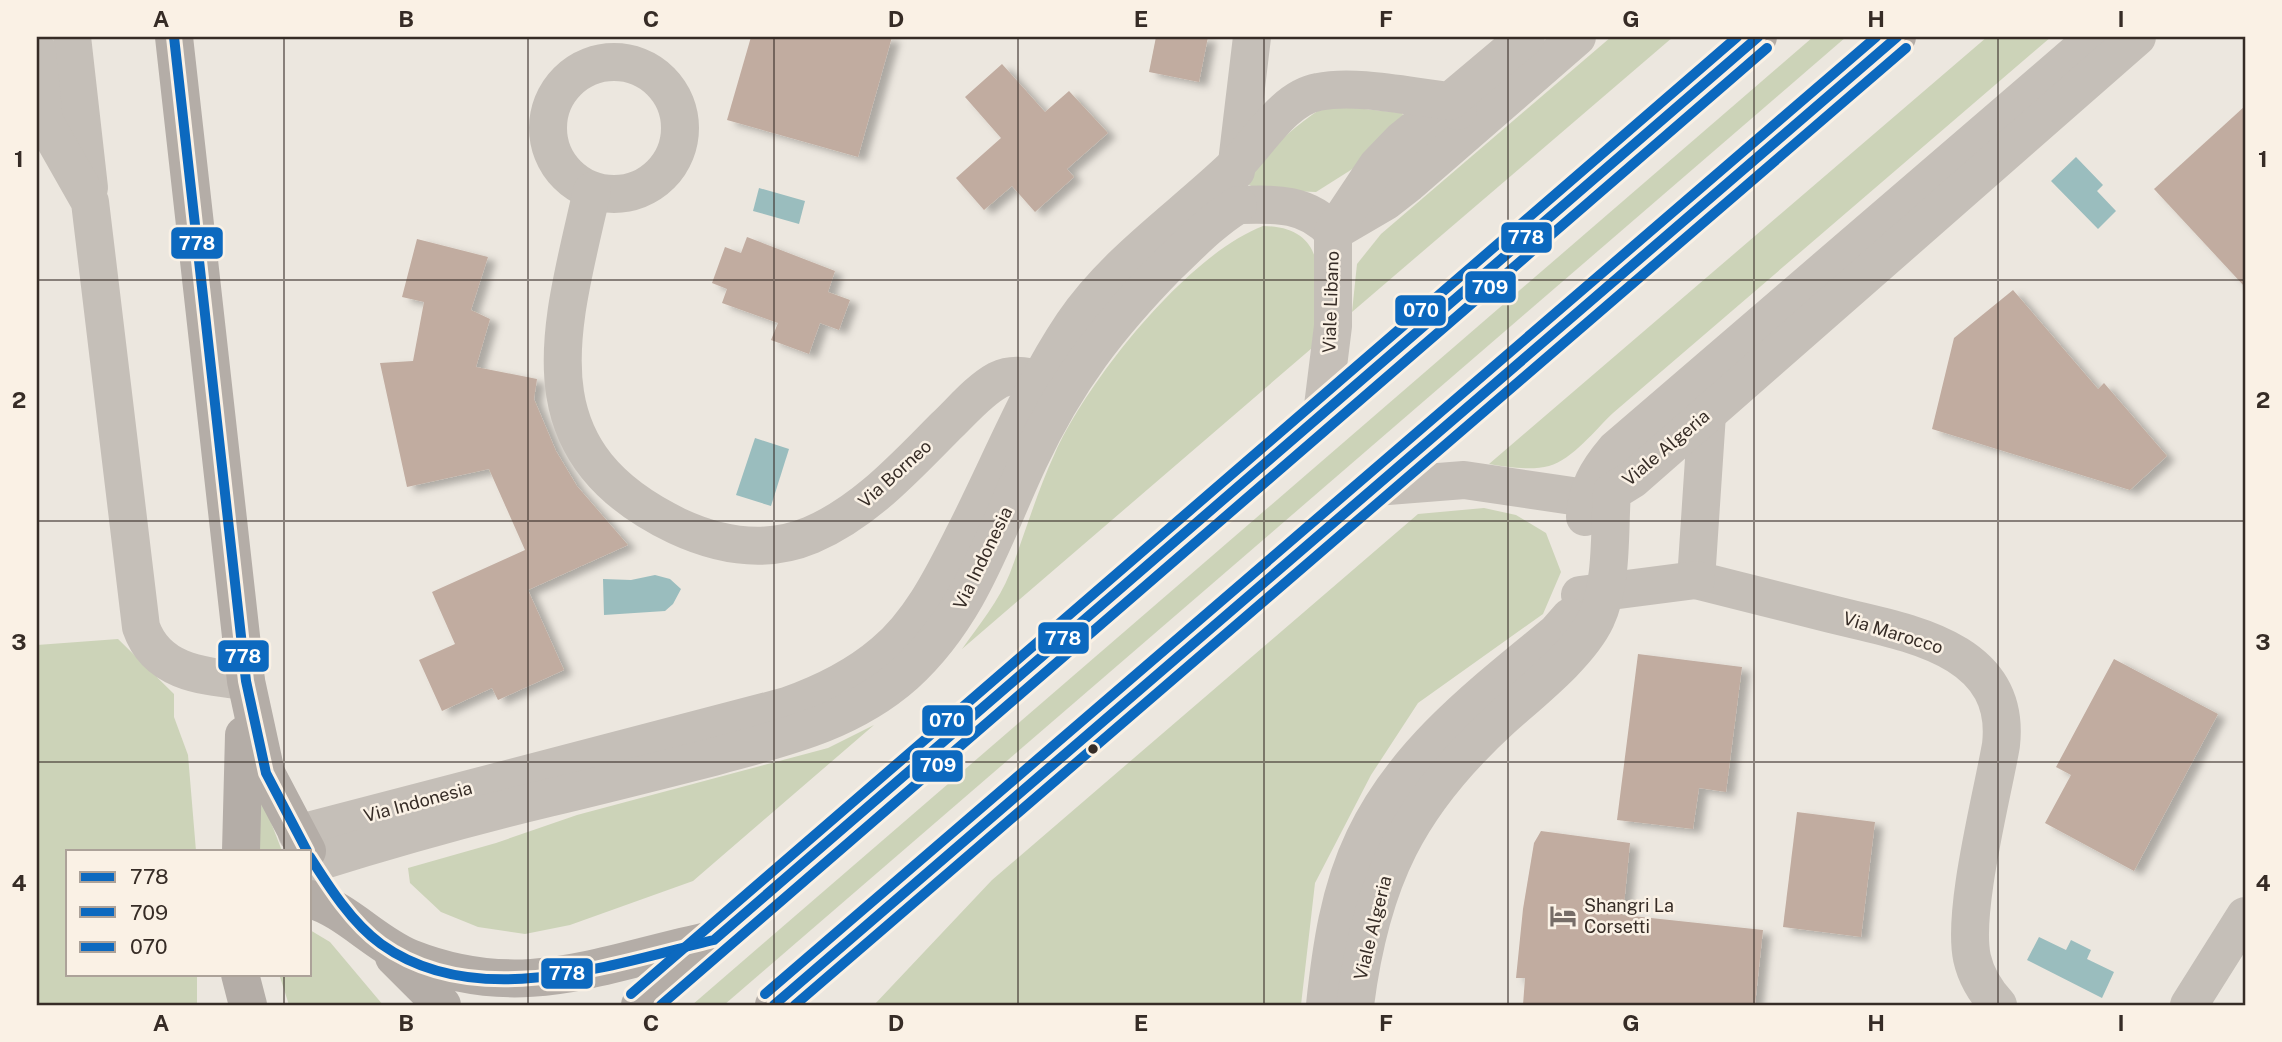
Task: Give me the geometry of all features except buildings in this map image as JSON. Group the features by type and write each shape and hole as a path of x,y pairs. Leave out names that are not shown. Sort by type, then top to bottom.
{"main road":[{"path":"174,37 246,681 266,773 302,850"},
{"path":"640,1005 1758,37"},
{"path":"774,1005 1897,37"},
{"path":"241,850 246,681"},
{"path":"312,869 341,914 382,945 442,1005"},
{"path":"382,945 464,976 505,980 572,973 714,940"},
{"path":"234,1005 238,976"},
{"path":"239,976 248,1005"}],"street":[{"path":"72,37 141,627 151,650 172,666 219,678 246,681"},
{"path":"1238,205 1235,165 1252,37"},
{"name":"Viale Libano","path":"1333,232 1385,201 1526,37"},
{"name":"Viale Libano","path":"1461,115 1577,37"},
{"name":"Viale Algeria","path":"1355,1005 1364,948 1380,890 1399,844 1418,811 1459,759 1585,638 1599,611 1592,593 1599,495 1697,401 2111,42"},
{"path":"37,50 44,121 90,202"},
{"path":"1235,165 1285,112 1318,92 1346,90 1461,115"},
{"name":"Via Indonesia","path":"312,859 543,784 790,737 852,711 892,685 937,642 962,606 986,560 1036,446 1052,386 1094,295 1130,257 1235,165"},
{"name":"Via Borneo","path":"592,191 562,337 563,383 573,430 594,464 615,485 668,521 696,534 734,545 752,546 784,543 811,535 851,513 891,482 979,394 997,381 1014,376 1052,386"},
{"name":"Via Indonesia","path":"1052,386 1083,361 1150,284 1215,220 1238,205"},
{"name":"Viale Libano","path":"1238,205 1299,207 1319,217 1333,232 1333,326 1322,414"},
{"path":"1592,593 1696,580 1697,401"},
{"path":"1375,487 1448,480 1484,481 1599,495"},
{"name":"Via Marocco","path":"1696,580 1925,639 1968,662 1993,689 2001,710 2002,732 1970,932 1976,970 1985,990 1998,1005"},
{"name":"Viale Algeria","path":"1325,1005 1334,939 1349,879 1363,840 1390,793 1443,731 1556,633 1592,593"},
{"path":"2189,1005 2245,916"}],"green space":[{"path":"1611,37 1673,37 1352,312 1357,264 1381,234"},
{"path":"1813,37 1846,37 724,1005 692,1005"},
{"path":"1987,37 2051,37 1613,413 1567,457 1549,466 1535,468 1489,464"},
{"path":"1327,105 1402,113 1405,119 1354,168 1316,192 1261,190 1249,185 1259,164 1280,140"},
{"path":"1263,226 1287,229 1303,238 1313,252 1318,287 1312,348 962,649 1000,593 1010,573 1042,483 1070,423 1115,357 1172,291 1203,263 1234,241"},
{"path":"1484,508 1516,515 1546,533 1561,572 1543,614 1418,703 1371,775 1315,883 1301,1005 874,1005 992,880 1418,514"},
{"path":"118,639 174,694 174,717 188,755 196,850 66,850 66,976 197,976 197,1005 37,1005 37,645"},
{"path":"874,725 693,881 570,925 525,934 478,927 441,912 410,883 408,868 496,843 577,815 828,748"},
{"path":"258,797 262,799 282,850 259,850"},
{"path":"312,931 330,942 383,1005 289,1005 280,976 312,976"}],"water":[{"path":"2076,157 2103,185 2097,191 2116,211 2098,229 2051,181"},
{"path":"759,188 805,201 799,224 753,211"},
{"path":"755,438 789,449 771,506 736,495"},
{"path":"655,575 670,579 681,589 673,604 665,611 604,615 603,579 631,580"},
{"path":"2039,937 2066,950 2071,940 2091,950 2087,959 2114,972 2102,998 2027,960"}],"transit line":[{"name":"778","path":"174,37 246,681 266,773 306,850"},
{"name":"070","path":"631,994 1737,37"},
{"name":"778","path":"312,860 351,915 381,944 419,965 459,976 502,979 545,977 589,970 714,940 1758,37"},
{"name":"070","path":"765,994 1876,37"},
{"name":"778","path":"774,1005 1897,37"},
{"name":"709","path":"661,1005 1767,48"},
{"name":"709","path":"795,1005 1906,48"}],"place":[{"name":"Shangri La Corsetti","path":"1563,916"}]}
